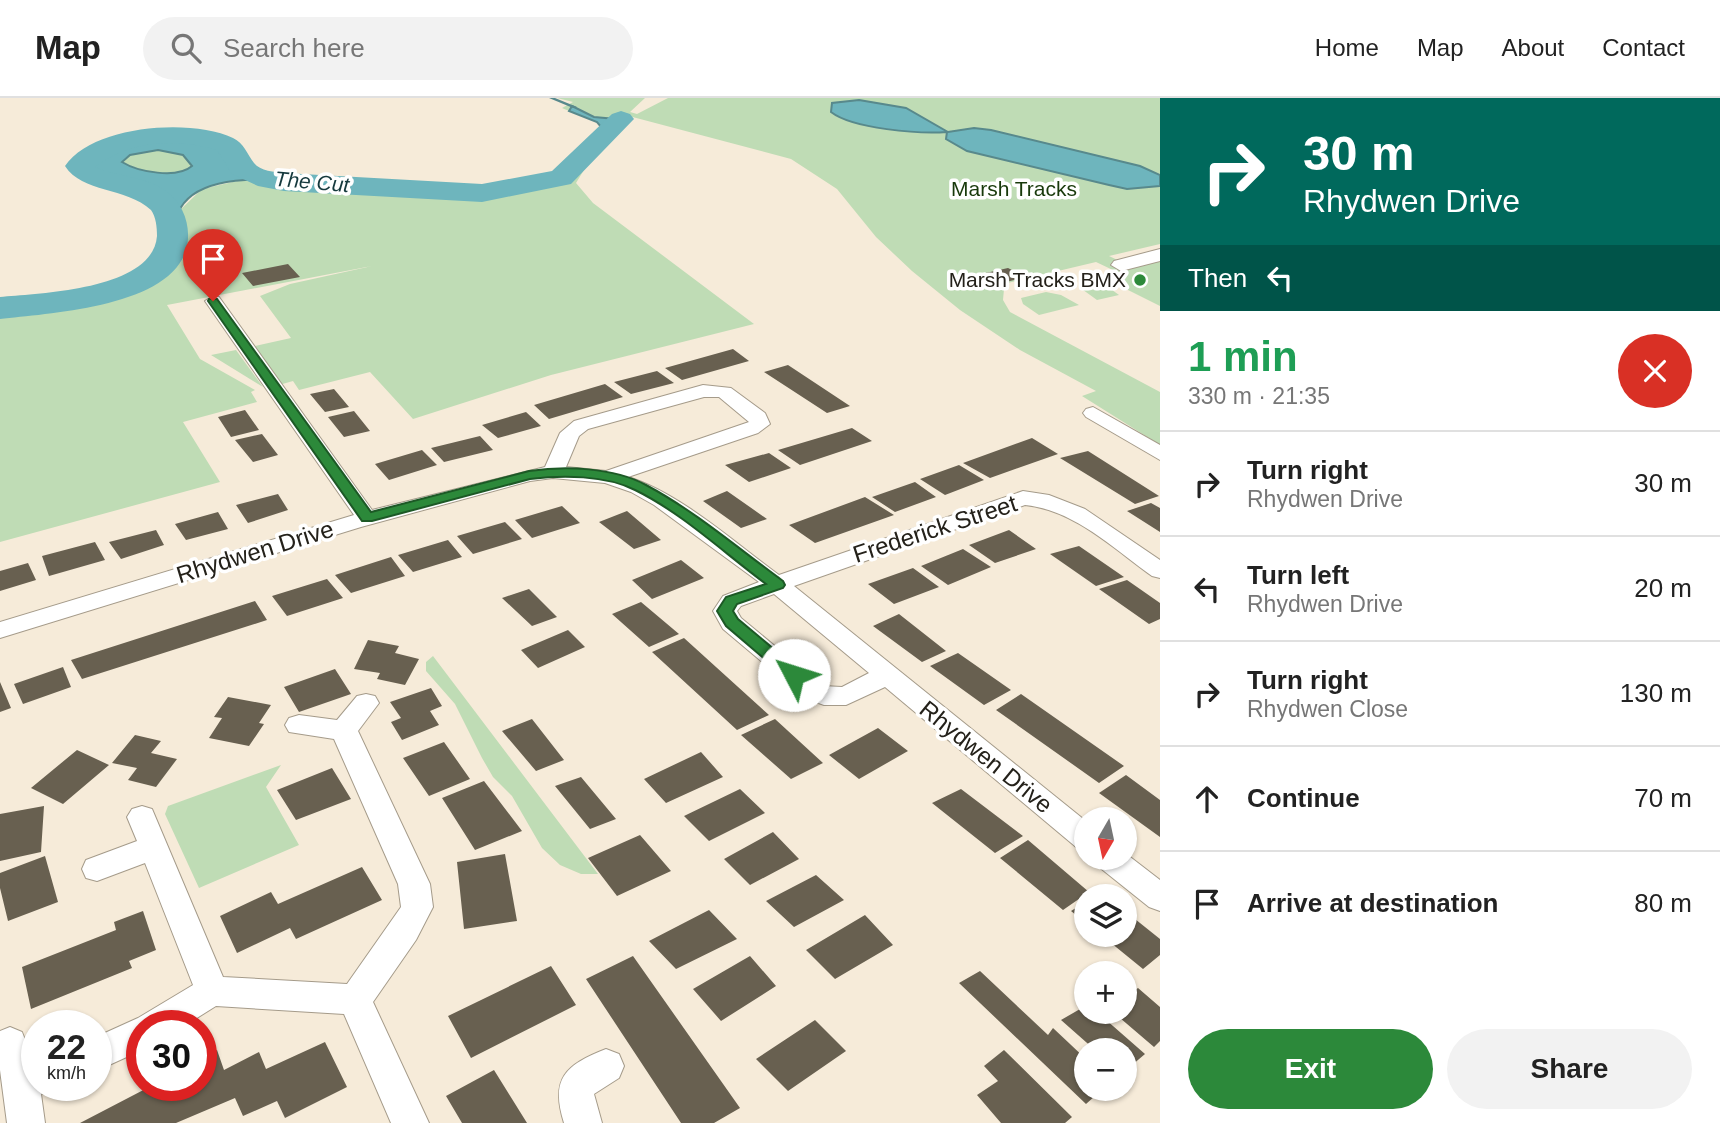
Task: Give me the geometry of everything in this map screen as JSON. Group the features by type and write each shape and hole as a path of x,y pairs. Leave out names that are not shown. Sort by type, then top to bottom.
{"street":[{"path":"1121,265 1160,255"},
{"path":"213,301 367,518"},
{"name":"Rhydwen Drive","path":"553,472 570,433 581,425 703,391 724,392 758,417 760,424 751,429 607,477"},
{"path":"1093,413 1160,454"},
{"name":"Rhydwen Drive","path":"0,630 367,518 529,475 553,472 607,477 639,486 662,500 778,585 885,676 1074,829"},
{"name":"Frederick Street","path":"778,585 846,558 1023,498 1048,500 1067,507 1160,571"},
{"path":"778,585 732,601 725,611 727,617 814,692 835,697 846,696 885,676"},
{"path":"344,730 366,703"},
{"path":"299,725 344,730"},
{"path":"344,730 414,884 417,907 405,930 355,1000"},
{"path":"142,817 212,991"},
{"path":"97,869 154,847"},
{"path":"1125,870 1160,898"},
{"path":"179,1010 212,991 355,1000"},
{"path":"355,1000 410,1123"},
{"path":"10,1043 21,1066"},
{"path":"583,1123 573,1094 574,1088 578,1081 606,1066"},
{"path":"26,1123 28,1101"}],"green space":[{"name":"Marsh Tracks","path":"557,98 645,98 630,112 637,114 668,98 1160,98 1160,244 1109,256 1130,266 1160,259 1160,306 1126,289 1115,271 1096,262 991,287 1004,289 1003,300 1010,312 1160,392 1160,445 1082,396 1096,391 1020,350 960,310 876,237 837,189 791,159 625,115 620,119 594,117 572,108 569,111 562,108 573,102"},
{"path":"158,150 183,155 193,166 177,173 157,173 122,162 130,155"},
{"path":"578,164 587,165 576,183 593,203 754,324 551,375 413,419 370,372 299,390 293,381 279,385 255,346 291,338 260,296 290,284 372,266 167,305 200,359 255,390 251,392 257,402 183,422 220,482 0,542 0,310 93,299 141,284 159,273 172,258 177,241 179,211 202,189 246,179 309,186 489,194 558,181 572,175"},
{"path":"1097,279 1119,295 1097,300 1079,287 1083,281"},
{"path":"1046,292 1061,295 1079,305 1039,315 1023,304 1021,298"},
{"path":"236,350 263,387 211,355"},
{"path":"433,656 598,874 581,874 560,865 542,848 512,796 493,777 455,704 426,671 426,662"},
{"path":"281,765 266,787 299,845 199,888 165,814 168,806"}],"water":[{"path":"859,100 906,108 948,132 974,128 991,130 1140,166 1160,175 1160,186 1127,189 1109,185 967,151 946,139 947,132 904,131 870,126 854,123 831,112 832,103"},
{"path":"572,106 594,117 627,120 619,124 584,159 578,158 600,136 602,128 597,122 569,111"},
{"path":"174,134 217,139 235,152 248,171 271,180 232,181 194,194 178,213 173,234 171,212 160,198 92,176 83,172 79,166 87,158 110,146","holes":["158,150 183,155 192,166 177,172 157,173 122,162 130,155"]}],"building":[{"path":"288,264 300,277 253,286 242,273"},
{"name":"Marsh Tracks","path":"1008,268 1026,277 986,287 968,277"},
{"path":"733,349 749,361 682,380 665,368"},
{"path":"788,365 850,406 827,413 764,372"},
{"path":"657,371 674,383 631,394 614,382"},
{"path":"605,384 623,397 549,419 534,405"},
{"path":"334,389 349,407 325,412 310,394"},
{"path":"245,410 259,430 231,437 218,417"},
{"path":"354,411 370,431 344,437 328,417"},
{"path":"526,412 541,426 498,438 482,425"},
{"path":"852,428 872,441 800,465 778,450"},
{"path":"262,434 278,455 253,462 235,440"},
{"path":"480,436 493,450 444,462 431,448"},
{"path":"1032,438 1058,454 990,478 963,463"},
{"path":"422,450 437,465 389,480 375,464"},
{"path":"1088,451 1159,496 1135,504 1060,458"},
{"path":"769,453 791,468 749,482 725,465"},
{"path":"959,465 984,480 945,495 920,479"},
{"path":"915,482 936,497 895,512 872,497"},
{"path":"727,491 767,519 741,528 703,501"},
{"path":"278,494 288,510 248,523 236,505"},
{"path":"865,497 894,515 815,543 789,525"},
{"path":"1151,503 1160,508 1160,532 1127,511"},
{"path":"562,506 580,523 532,538 515,520"},
{"path":"627,511 661,540 634,549 599,522"},
{"path":"218,512 228,529 186,540 175,524"},
{"path":"505,522 522,539 473,554 457,536"},
{"path":"156,530 164,545 121,559 109,542"},
{"path":"1009,530 1036,549 995,563 969,545"},
{"path":"448,540 462,557 413,572 398,555"},
{"path":"95,542 105,560 49,576 42,556"},
{"path":"1079,546 1124,577 1096,586 1050,554"},
{"path":"963,549 991,567 948,585 921,566"},
{"path":"391,557 405,576 351,593 335,575"},
{"path":"681,560 704,578 652,599 632,580"},
{"path":"28,563 36,580 0,591 0,571"},
{"path":"913,568 939,587 894,604 868,584"},
{"path":"327,579 343,598 287,616 272,596"},
{"path":"1127,580 1160,603 1160,619 1149,624 1099,589"},
{"path":"529,589 557,617 532,626 502,598"},
{"path":"255,601 267,620 82,679 71,660"},
{"path":"641,602 679,634 649,647 612,614"},
{"path":"899,614 946,651 922,662 873,626"},
{"path":"568,630 585,647 538,668 521,650"},
{"path":"684,638 769,715 737,730 652,652"},
{"path":"368,640 399,646 395,653 419,659 405,685 377,679 380,673 354,669"},
{"path":"958,653 1011,690 984,705 930,666"},
{"path":"63,667 71,687 23,704 14,684"},
{"path":"335,669 351,694 299,712 284,687"},
{"path":"0,682 11,708 0,712"},
{"path":"431,688 442,706 430,711 439,725 402,740 391,722 401,718 390,702"},
{"path":"1021,694 1124,766 1099,783 996,710"},
{"path":"228,697 271,705 259,723 264,724 249,746 209,738 222,718 214,717"},
{"path":"532,719 564,760 536,771 502,731"},
{"path":"775,719 823,763 791,779 741,735"},
{"path":"878,728 908,751 859,779 829,755"},
{"path":"135,735 161,741 151,753 177,759 156,787 128,780 137,768 112,763"},
{"path":"444,742 470,779 429,796 403,758"},
{"path":"77,750 109,765 63,804 31,788"},
{"path":"701,752 723,777 666,803 644,779"},
{"path":"332,768 351,799 296,820 277,790"},
{"path":"1126,775 1160,800 1160,837 1138,821 1138,807 1118,807 1099,793"},
{"path":"581,777 616,819 590,829 555,786"},
{"path":"484,781 522,831 475,850 442,798"},
{"path":"740,789 765,813 709,841 684,816"},
{"path":"961,789 1023,836 995,853 932,803"},
{"path":"44,806 41,852 0,861 0,814"},
{"path":"773,832 799,859 750,885 724,859"},
{"path":"640,835 671,871 617,896 588,858"},
{"path":"1028,840 1080,884 1074,884 1074,902 1063,910 1000,858"},
{"path":"505,854 517,921 464,929 457,862"},
{"path":"45,856 58,902 8,921 0,888 0,873"},
{"path":"362,867 382,900 296,939 290,928 237,953 220,916 271,892 278,904"},
{"path":"816,875 844,900 794,927 766,901"},
{"path":"709,910 737,939 676,969 649,941"},
{"path":"143,911 156,950 129,961 132,968 31,1009 22,967 116,930 114,922"},
{"path":"865,915 893,945 835,979 806,950"},
{"path":"1137,921 1160,939 1160,955 1143,969 1137,961 1133,961 1116,947 1137,947"},
{"path":"633,956 740,1108 714,1123 681,1123 586,979"},
{"path":"750,956 776,986 721,1021 693,989"},
{"path":"551,966 576,1005 471,1058 448,1016"},
{"path":"980,971 1048,1035 1053,1028 1074,1048 1074,1093 959,983"},
{"path":"1137,989 1160,1007 1160,1041 1154,1047 1127,1024 1137,1024"},
{"path":"1074,1012 1074,1024 1111,1024 1127,1038 1081,1038 1061,1020"},
{"path":"815,1020 846,1051 788,1091 756,1059"},
{"path":"325,1042 347,1087 285,1118 277,1101 243,1116 235,1098 176,1123 80,1123 126,1099 217,1101 217,1050 224,1070 259,1052 266,1069"},
{"path":"1137,1047 1145,1054 1137,1061"},
{"path":"1004,1050 1072,1117 1065,1123 1001,1123 977,1095 998,1081 984,1066"},
{"path":"494,1070 527,1123 462,1123 446,1096"}],"waterway":[{"path":"551,98 575,107"},
{"name":"The Cut","path":"0,308 91,296 115,290 137,282 155,271 167,258 172,230 169,214 163,204 143,190 92,176 83,172 79,166 99,151 125,142 148,136 194,135 226,144 238,157 242,168 258,177 284,182 482,193 561,178 621,119"}],"place":[{"name":"Marsh Tracks BMX","path":"1140,280"}],"route":[{"path":"213,301 367,518 529,475 553,472 607,477 639,486 713,536 778,585 732,601 725,611 732,623 794,675"}]}
